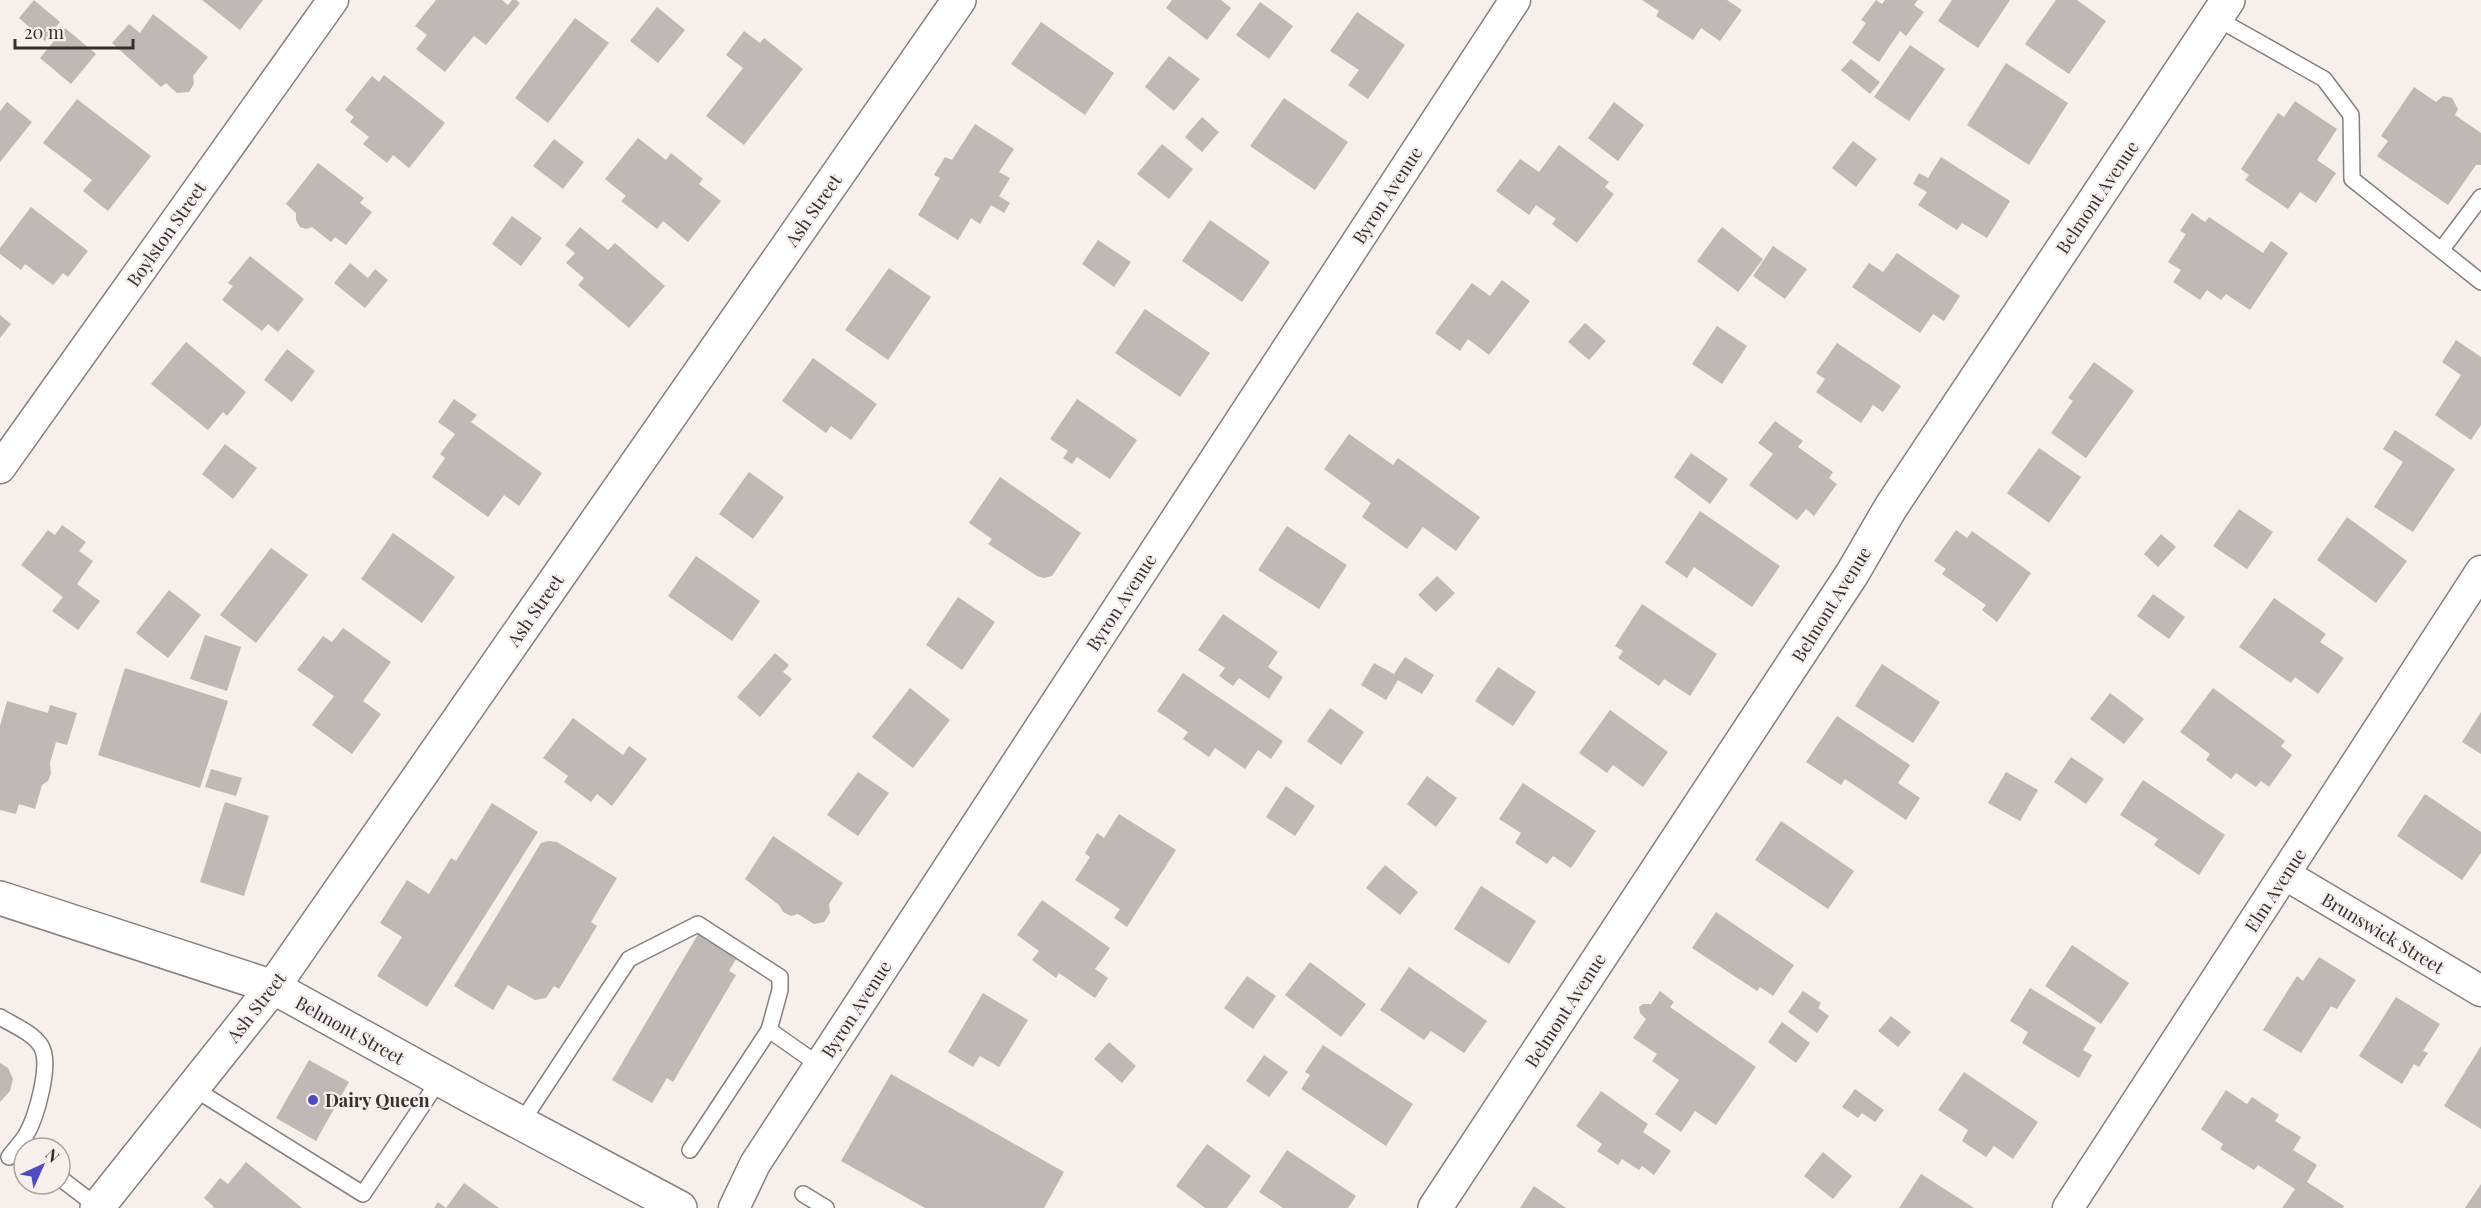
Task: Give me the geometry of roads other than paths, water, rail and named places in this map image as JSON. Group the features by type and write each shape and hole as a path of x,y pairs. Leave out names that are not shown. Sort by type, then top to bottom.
{"street":[{"name":"Boylston Street","path":"0,468 333,0"},
{"name":"Ash Street","path":"97,1207 273,987 959,0"},
{"name":"Byron Avenue","path":"734,1208 755,1164 819,1065 1515,0"},
{"name":"Belmont Avenue","path":"1435,1208 1852,574 1891,507 2222,9"},
{"name":"Elm Avenue","path":"2068,1208 2481,572"},
{"name":"Brunswick Street","path":"2286,875 2481,991"},
{"name":"Belmont Street","path":"0,898 273,987 680,1208"}],"lane":[{"path":"2222,9 2324,79 2351,115 2352,179 2481,282"},
{"path":"2442,249 2481,196"},
{"path":"521,1123 629,959 698,924 780,977 780,990 769,1030 690,1150"},
{"path":"0,1017 28,1033 41,1045 46,1060 37,1106 27,1134 4,1158"},
{"path":"769,1030 819,1065"},
{"path":"193,1088 363,1194 440,1079"},
{"path":"72,1187 97,1207"},
{"path":"803,1194 826,1208"}],"place":[{"name":"Dairy Queen","path":"313,1100"}]}
